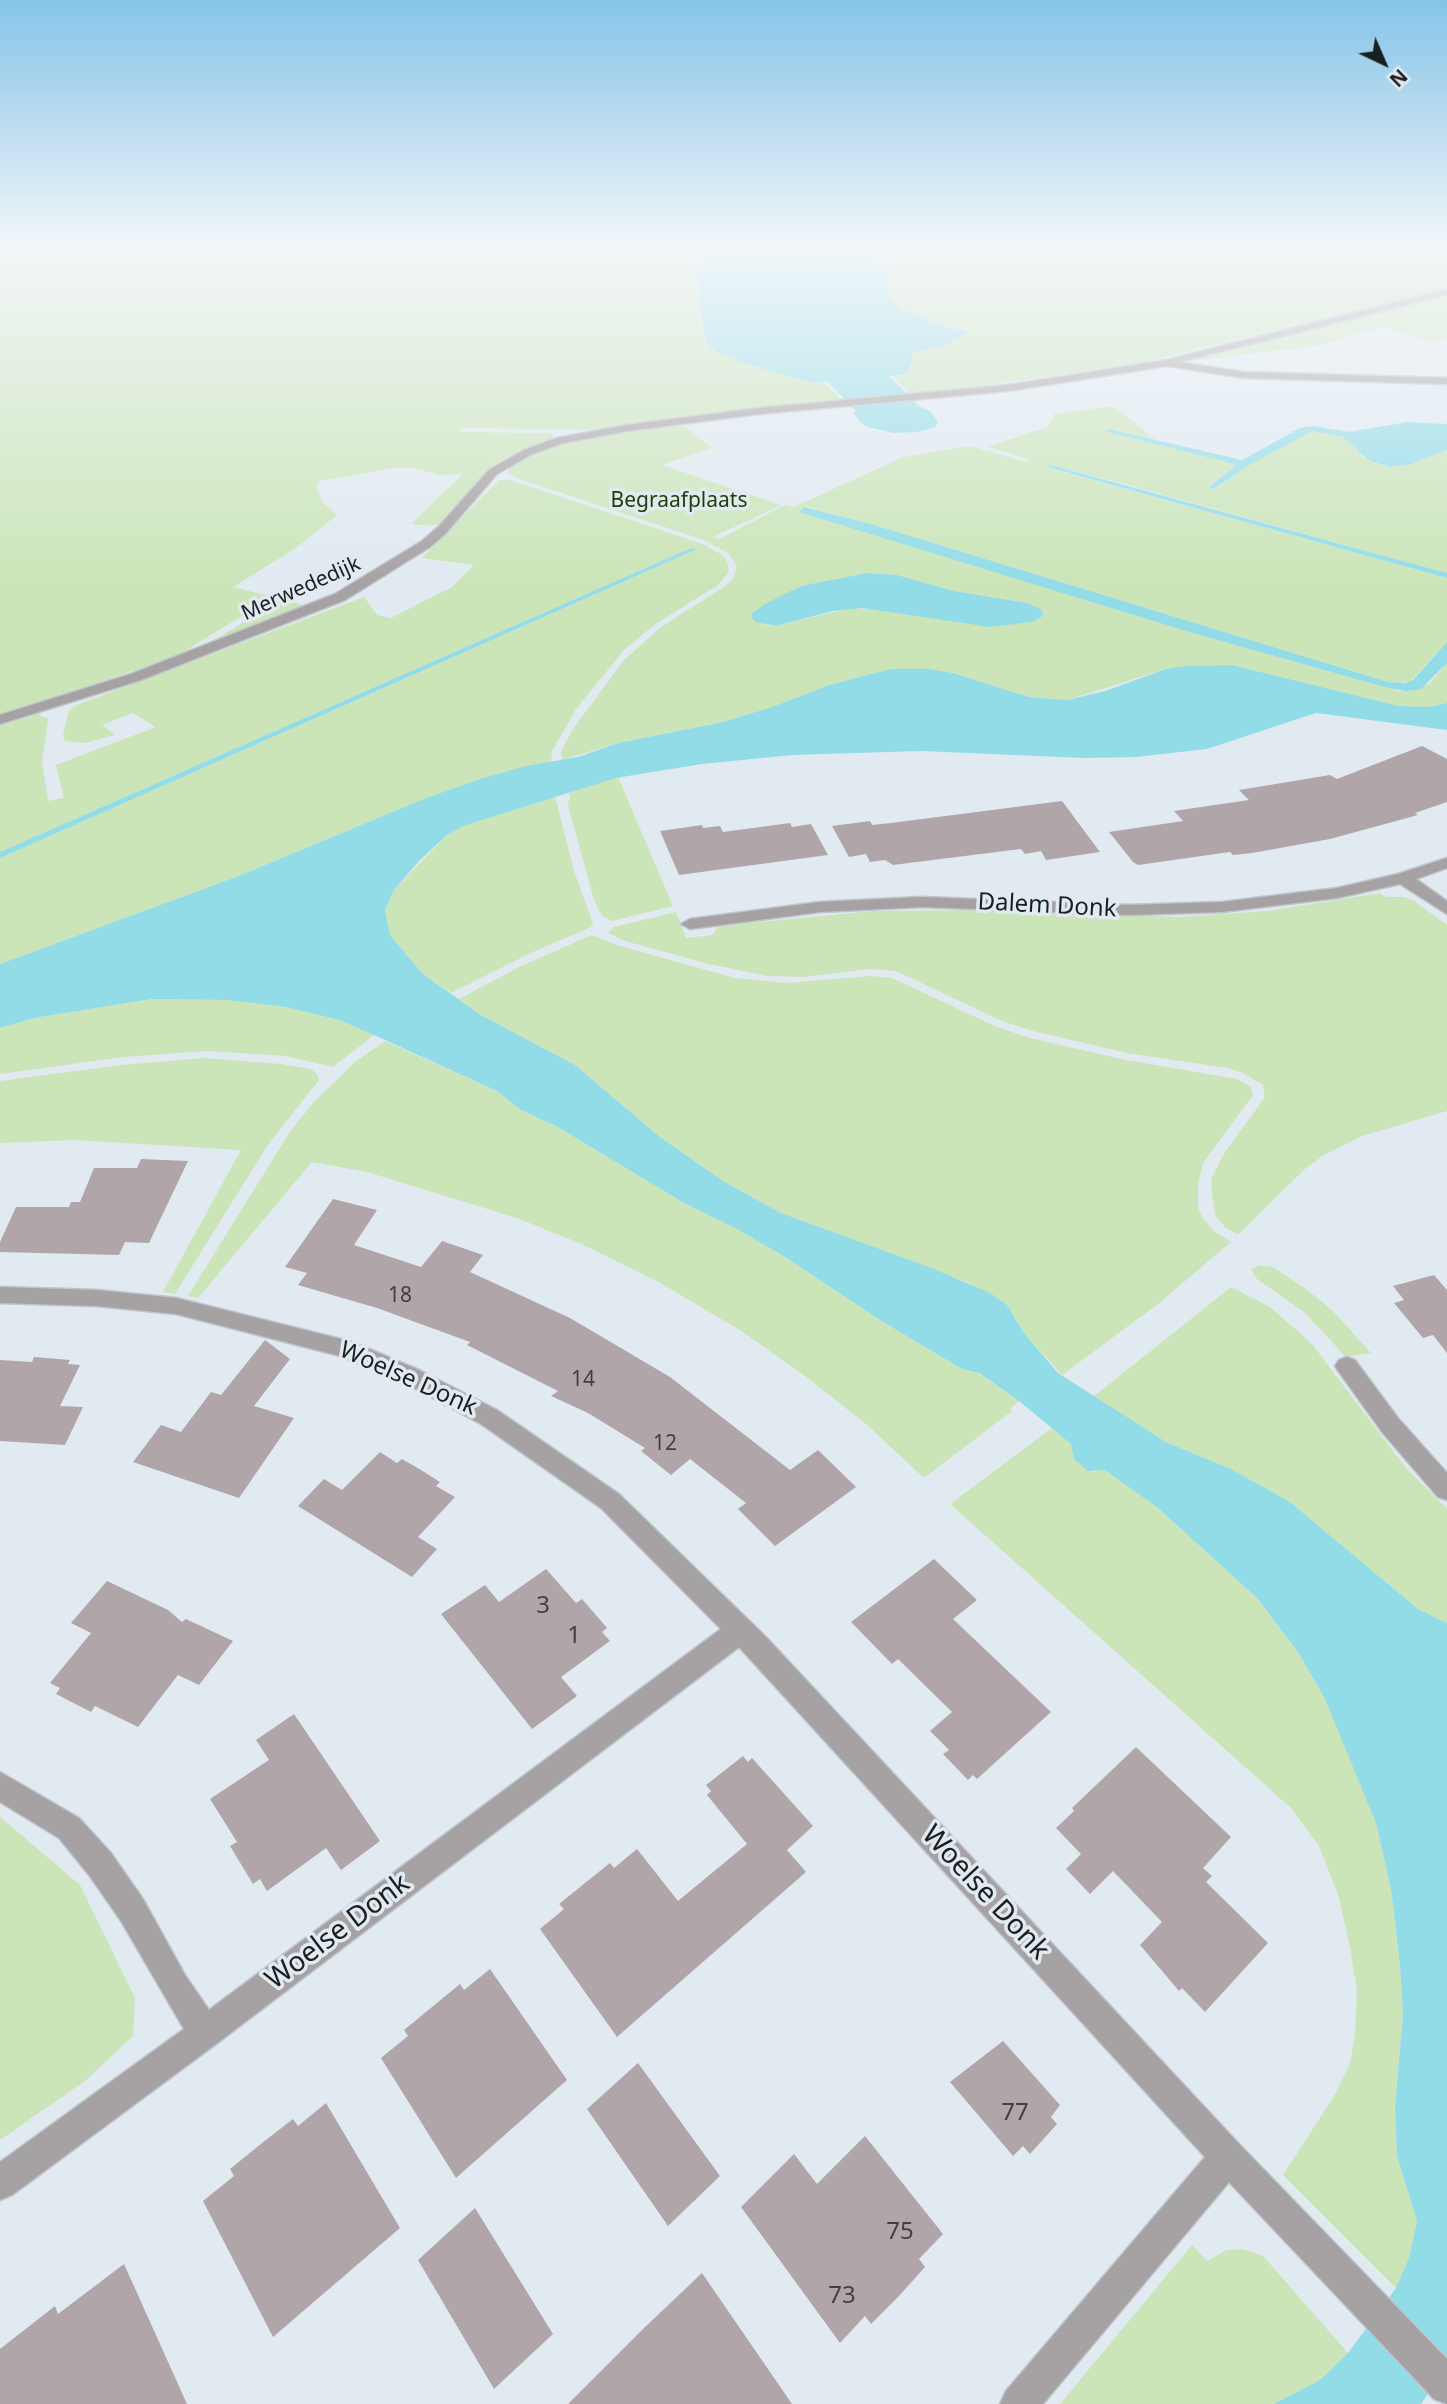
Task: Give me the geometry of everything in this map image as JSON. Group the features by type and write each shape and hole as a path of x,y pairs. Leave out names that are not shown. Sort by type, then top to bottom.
{"street":[{"name":"Merwededijk","path":"0,720 136,677 340,597 426,544 442,530 493,472 538,447 575,436 627,428 759,411 1008,388 1177,360"},
{"path":"1166,363 1206,372 1244,376 1447,381"},
{"name":"Dalem Donk","path":"690,924 779,911 897,903 975,902 1129,910 1222,907 1337,893 1403,878 1447,863"},
{"path":"1403,878 1447,909"},
{"name":"Woelse Donk","path":"0,1295 97,1298 176,1306 345,1348 411,1376 489,1417 611,1501 740,1630 1228,2157 1447,2386"},
{"path":"1347,1366 1390,1425 1447,1490"},
{"name":"Woelse Donk","path":"0,2183 205,2033 740,1630"},
{"path":"0,1786 69,1828 100,1864 132,1910 174,1986 205,2033"},
{"path":"1019,2404 1228,2157"}],"green space":[{"path":"0,360 737,360 812,383 824,382 843,401 756,409 594,430 461,428 459,432 551,433 556,438 493,465 438,524 430,526 411,524 463,474 440,475 414,468 392,468 320,481 316,486 322,502 337,515 296,548 233,587 273,597 175,657 0,715"},
{"path":"909,360 1153,360 912,396 892,376 906,374"},
{"name":"Begraafplaats","path":"1113,406 1155,439 1109,429 1234,464 1235,466 1209,486 1210,489 1219,487 1250,464 1313,431 1343,437 1367,460 1390,467 1412,464 1447,450 1447,573 1121,483 1051,465 1049,468 1447,578 1447,642 1410,682 1388,682 871,524 807,507 799,511 1189,632 1400,691 1429,684 1447,663 1447,703 1429,707 1399,706 1232,665 1166,669 1067,700 1029,697 953,673 929,669 890,669 829,685 723,722 618,743 562,760 561,751 573,729 624,660 661,627 724,587 733,579 737,566 728,553 704,540 520,479 507,473 510,467 544,449 571,441 673,424 683,426 712,448 662,465 781,505 713,537 719,539 785,505 794,507 903,457 970,446 1027,462 1029,459 987,447 1048,427 1054,414","holes":["867,573 897,575 954,591 1028,603 1042,610 1043,617 964,623 887,610 850,608 776,626 766,625 751,614 801,586"]},
{"path":"499,480 510,480 700,543 721,554 727,561 729,572 718,585 654,625 624,650 576,709 552,751 551,762 480,779 426,798 236,877 0,964 0,858 697,549 691,548 0,852 0,726 38,714 48,719 42,761 48,801 64,798 56,765 156,727 133,713 102,725 115,735 85,743 65,741 63,736 68,713 74,706 364,597 377,615 391,618 452,587 474,565 422,558"},
{"path":"281,599 306,606 214,643 213,641"},
{"path":"618,777 673,906 612,921 602,916 594,900 567,801 570,800 569,792"},
{"path":"555,796 574,871 593,923 591,927 533,952 451,993 423,974 390,935 385,910 394,890 447,835 463,826"},
{"path":"1380,893 1386,897 1404,897 1414,901 1447,925 1447,1111 1362,1136 1324,1155 1305,1169 1238,1235 1225,1227 1215,1215 1211,1187 1212,1177 1223,1155 1265,1097 1263,1085 1243,1073 1228,1068 1127,1053 1033,1031 1002,1021 896,971 870,969 803,977 767,976 709,964 625,941 608,933 614,927 676,912 686,938 712,935 719,926 872,911 976,910 1179,917 1267,911"},
{"path":"592,935 620,946 735,978 788,983 871,976 892,978 997,1027 1030,1038 1126,1060 1237,1079 1251,1087 1253,1095 1203,1163 1198,1184 1198,1207 1202,1217 1215,1232 1231,1242 1158,1304 1062,1375 1024,1333 1015,1317 971,1284 781,1213 723,1181 660,1137 575,1065 481,1015 459,999 521,966"},
{"path":"152,999 226,1000 286,1007 339,1020 374,1035 333,1067 286,1056 207,1051 123,1057 0,1074 0,1028 34,1018"},
{"path":"385,1041 497,1091 521,1110 556,1126 684,1203 785,1257 883,1322 962,1369 978,1373 1019,1401 1010,1409 1012,1411 924,1478 866,1424 805,1376 743,1332 657,1281 579,1243 517,1218 367,1172 312,1162 198,1298 188,1296 291,1130 316,1100 355,1062"},
{"path":"204,1058 311,1069 318,1075 319,1080 267,1146 175,1294 163,1292 241,1150 75,1140 0,1143 0,1081 122,1065"},
{"path":"1259,1265 1273,1267 1306,1289 1332,1310 1371,1353 1346,1357 1304,1312 1257,1279 1251,1270"},
{"path":"1231,1287 1270,1307 1312,1344 1406,1468 1447,1509 1447,1623 1418,1609 1290,1502 1231,1469 1166,1442 1093,1397"},
{"path":"1052,1428 1071,1444 1092,1472 1105,1469 1158,1508 1257,1598 1298,1652 1325,1699 1353,1762 1376,1823 1391,1889 1400,1965 1403,2015 1395,2107 1397,2156 1417,2221 1409,2258 1396,2288 1283,2175 1336,2093 1350,2063 1355,2034 1357,1990 1350,1948 1339,1897 1319,1846 1291,1808 950,1504"},
{"path":"0,1817 80,1885 135,1998 133,2036 85,2081 0,2140"},
{"path":"1192,2245 1207,2261 1227,2250 1243,2249 1263,2256 1348,2353 1320,2380 1273,2404 1060,2404"}],"water":[{"path":"737,360 912,360 906,374 889,376 919,406 931,412 938,422 935,427 918,432 893,433 868,427 860,422 853,412 856,411 827,381 812,383"},
{"path":"1407,422 1447,424 1447,450 1412,464 1390,467 1368,460 1343,437 1313,431 1251,464 1214,489 1209,487 1235,466 1234,464 1104,431 1109,429 1242,460 1300,428 1313,426 1349,432"},
{"path":"1051,465 1447,573 1447,578 1047,467"},
{"path":"804,507 871,524 1388,682 1405,683 1413,680 1447,642 1447,663 1421,689 1406,691 1388,688 1189,632 799,512"},
{"path":"691,548 697,549 0,858 0,852"},
{"path":"867,573 897,575 954,591 1028,603 1042,610 1043,616 1032,622 990,627 862,608 833,611 776,626 756,622 752,618 751,614 765,604 801,586"},
{"path":"1232,665 1399,706 1429,707 1447,703 1447,730 1316,713 1207,749 1136,757 1084,758 921,751 793,755 702,764 616,778 463,826 447,835 394,890 385,910 390,935 423,974 481,1015 575,1065 660,1137 723,1181 781,1213 934,1269 990,1293 1007,1305 1024,1333 1058,1373 1166,1442 1231,1469 1290,1502 1418,1609 1447,1623 1447,2366 1421,2404 1273,2404 1320,2380 1348,2353 1396,2288 1409,2258 1417,2221 1397,2156 1395,2107 1403,2015 1400,1965 1391,1889 1376,1823 1325,1699 1298,1652 1257,1598 1158,1508 1105,1470 1088,1471 1074,1459 1071,1444 1019,1401 979,1373 962,1369 883,1322 785,1257 684,1203 556,1126 521,1110 497,1091 374,1035 339,1020 286,1007 226,1000 152,999 34,1018 0,1028 0,964 236,877 426,798 480,779 526,766 578,757 618,743 723,722 829,685 890,669 929,669 953,673 1029,697 1067,700 1105,691 1166,669"}],"building":[{"path":"1422,746 1447,759 1447,802 1415,813 1418,815 1330,839 1252,853 1233,855 1230,852 1138,865 1109,832 1183,821 1174,811 1249,800 1239,790 1330,775 1337,779"},
{"path":"1062,801 1100,852 1046,860 1041,851 1025,854 1021,849 893,865 885,860 870,862 866,854 849,857 832,826 870,821 872,825 891,823"},
{"path":"790,823 792,827 811,824 828,855 679,875 660,831 702,825 703,828 720,826 723,832"},
{"path":"141,1159 188,1161 149,1243 125,1242 119,1255 0,1252 0,1242 16,1207 69,1207 71,1202 80,1202 94,1168 137,1168"},
{"path":"333,1199 377,1210 354,1245 421,1267 442,1241 483,1255 470,1272 570,1318 670,1377 790,1470 818,1450 856,1487 775,1546 738,1509 746,1503 690,1459 671,1475 641,1451 645,1448 588,1413 551,1396 558,1391 467,1345 470,1342 377,1308 298,1285 307,1273 285,1267"},
{"path":"1434,1275 1447,1290 1447,1353 1433,1335 1423,1338 1394,1303 1404,1300 1393,1286"},
{"path":"265,1340 290,1359 254,1406 294,1418 239,1498 133,1462 161,1425 181,1432 211,1392 221,1395"},
{"path":"34,1357 70,1360 68,1364 80,1365 60,1406 83,1407 65,1445 0,1441 0,1360 32,1362"},
{"path":"380,1452 397,1463 402,1459 421,1470 440,1482 436,1486 455,1497 418,1537 437,1549 412,1577 298,1506 324,1479 342,1490"},
{"path":"934,1559 977,1600 953,1619 1051,1712 977,1779 973,1775 968,1780 943,1754 949,1750 930,1731 952,1712 898,1659 892,1664 851,1622"},
{"path":"546,1569 576,1603 582,1599 607,1628 602,1632 610,1641 561,1677 577,1696 532,1729 441,1614 485,1585 499,1602"},
{"path":"107,1581 168,1610 182,1622 186,1619 233,1641 199,1685 178,1675 138,1727 95,1706 91,1712 56,1694 60,1688 50,1683 91,1633 71,1623"},
{"path":"294,1714 380,1841 341,1870 326,1848 267,1891 260,1879 253,1884 230,1846 237,1842 210,1799 269,1760 256,1740"},
{"path":"1136,1747 1231,1837 1203,1868 1212,1876 1206,1882 1268,1943 1205,2012 1182,1988 1179,1991 1140,1945 1162,1922 1113,1871 1090,1894 1066,1869 1081,1854 1056,1828 1074,1811 1072,1808"},
{"path":"743,1756 748,1762 752,1758 813,1826 787,1850 806,1872 617,2037 540,1929 564,1909 559,1904 610,1863 614,1868 637,1849 678,1901 747,1844 707,1795 711,1791 706,1785"},
{"path":"490,1969 567,2080 456,2178 381,2058 408,2036 404,2030 460,1984 464,1990"},
{"path":"1003,2041 1060,2105 1051,2117 1057,2124 1030,2154 1023,2146 1013,2156 950,2082"},
{"path":"638,2063 720,2176 668,2226 587,2109"},
{"path":"326,2103 400,2228 273,2337 203,2201 234,2176 230,2169 262,2143 293,2119 298,2126"},
{"path":"865,2136 943,2234 919,2259 925,2267 899,2296 871,2324 865,2316 840,2343 741,2207 794,2154 817,2184"},
{"path":"475,2208 553,2334 494,2389 418,2260"},
{"path":"124,2264 187,2404 0,2404 0,2349 55,2306 58,2314"},
{"path":"702,2273 792,2404 568,2404 644,2328"}]}
